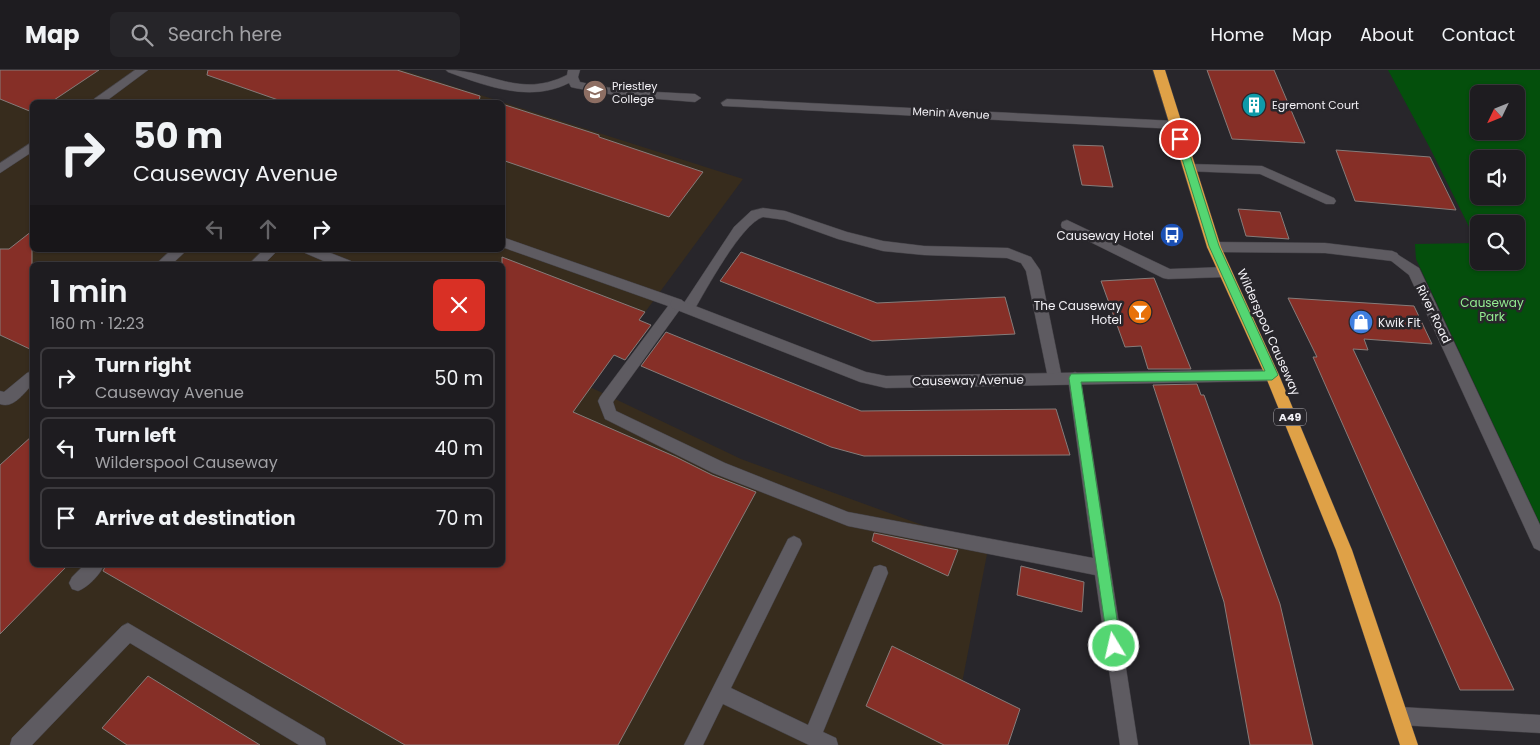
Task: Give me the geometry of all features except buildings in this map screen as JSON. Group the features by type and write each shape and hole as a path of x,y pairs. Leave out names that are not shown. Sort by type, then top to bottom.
{"highway":[{"name":"Wilderspool Causeway","path":"1159,70 1214,246 1272,375 1344,550 1409,745"}],"street":[{"path":"101,100 142,70"},
{"path":"452,70 512,88 550,87 563,83 573,74"},
{"path":"573,74 575,84 600,90 641,96 695,98"},
{"name":"Menin Avenue","path":"726,102 1176,125"},
{"path":"0,169 30,147"},
{"path":"1189,168 1262,170 1330,201"},
{"path":"1055,378 1033,270 1026,260 1008,253 894,248 858,241 777,213 758,212 742,224 683,306 605,400 610,415 719,468 848,519 1102,568"},
{"path":"1067,225 1168,274 1226,272"},
{"name":"Causeway Avenue","path":"505,243 683,306 865,378 886,382 1272,375"},
{"name":"River Road","path":"1214,246 1325,248 1392,256 1414,272 1540,543"},
{"path":"166,262 178,252"},
{"path":"258,262 269,252"},
{"path":"315,252 339,262"},
{"path":"1075,378 1130,745"},
{"path":"0,397 6,400 30,379"},
{"path":"692,745 794,544"},
{"path":"78,583 94,567"},
{"path":"719,692 820,741 880,573"},
{"path":"19,745 128,632 317,745"},
{"path":"1400,716 1540,724"}],"shaded area":[{"path":"0,70 402,70 496,100 30,100 30,252 505,252 505,103 743,179 590,387 741,459 988,549 950,745 0,745"}],"green space":[{"name":"Causeway Park","path":"1388,70 1540,70 1540,524 1416,259 1415,244 1470,243 1470,270 1525,270 1525,215 1470,215 1470,229 1431,150"}],"place":[{"name":"Priestley College","path":"595,92"},
{"name":"Egremont Court","path":"1254,105"},
{"name":"Causeway Hotel","path":"1172,235"},
{"name":"The Causeway Hotel","path":"1140,312"},
{"name":"Kwik Fit","path":"1361,322"}],"route":[{"path":"1114,646 1075,378 1272,375 1214,246 1180,139"}]}
